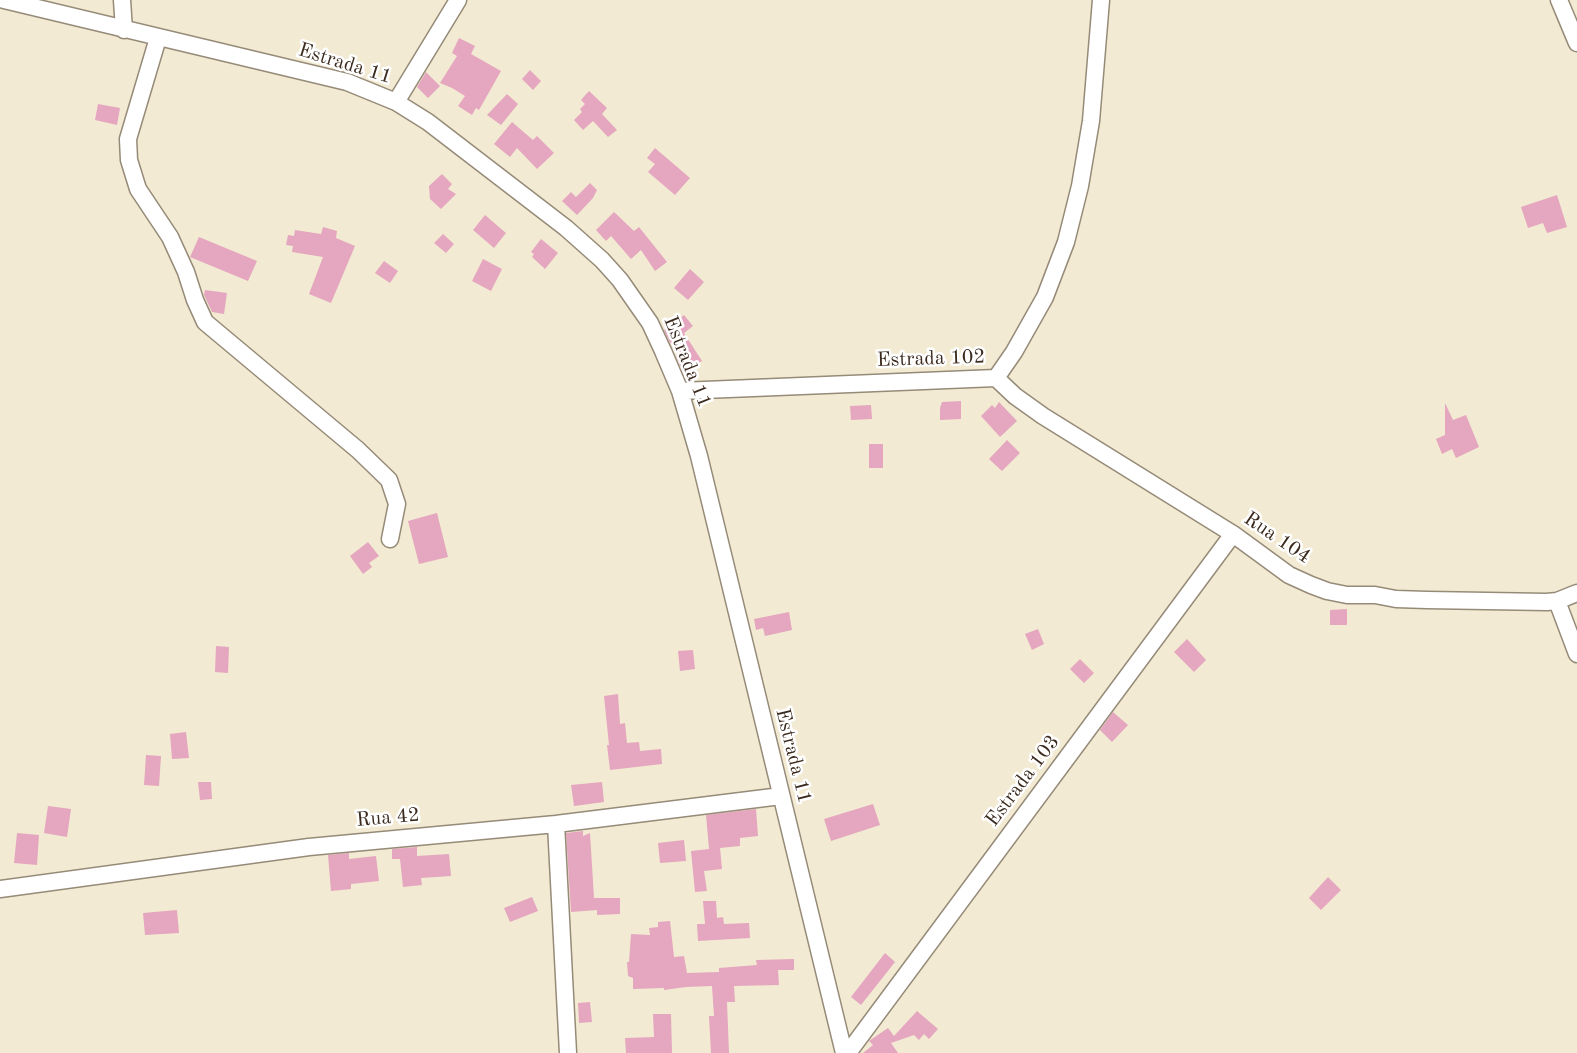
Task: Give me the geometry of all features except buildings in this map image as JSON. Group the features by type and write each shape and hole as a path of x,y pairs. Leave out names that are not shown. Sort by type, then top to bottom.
{"street":[{"name":"Estrada 11","path":"4,0 347,82 396,102 428,122 566,228 602,260 620,280 650,323 680,391 699,456 844,1053"},
{"path":"122,0 124,30"},
{"path":"396,102 458,0"},
{"name":"Estrada 102","path":"680,391 996,378 1014,352 1045,298 1066,242 1080,186 1091,121 1100,0"},
{"path":"1559,0 1577,43"},
{"path":"158,38 128,139 129,160 138,189 170,236 186,272 194,300 205,322 358,450 389,480 397,504 390,539"},
{"name":"Rua 104","path":"996,378 1015,396 1043,416 1233,534 1289,574 1311,585 1340,594 1427,600 1557,601 1577,593"},
{"name":"Estrada 103","path":"848,1053 1233,534"},
{"path":"1557,601 1577,654"},
{"name":"Rua 42","path":"0,889 309,847 556,824 781,796"},
{"path":"556,824 568,1053"}]}
